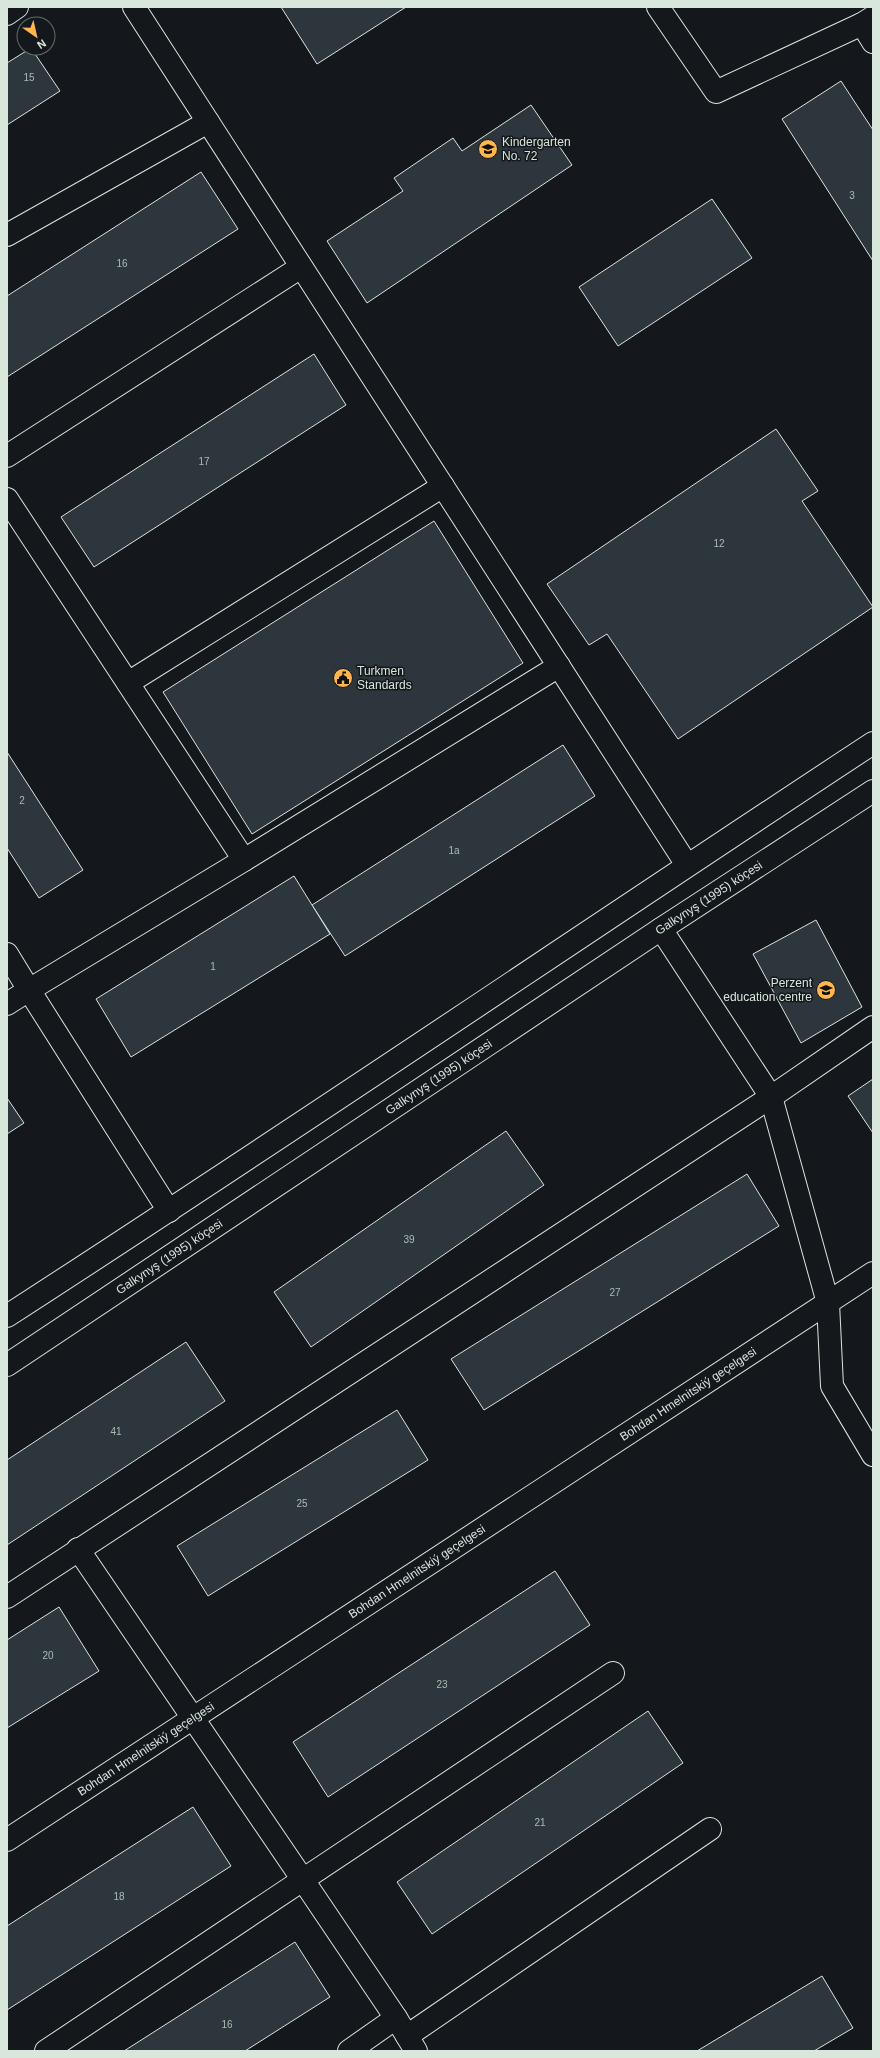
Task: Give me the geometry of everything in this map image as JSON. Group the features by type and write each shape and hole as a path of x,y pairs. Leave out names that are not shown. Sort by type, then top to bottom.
{"main road":[{"path":"7,14 17,7"},
{"path":"134,7 687,865"},
{"path":"658,7 716,92 869,15 873,42"},
{"path":"7,235 208,122"},
{"path":"7,456 302,267"},
{"path":"128,683 443,486"},
{"path":"8,502 244,860"},
{"path":"7,1004 559,666"},
{"path":"7,1316 169,1211 687,865 873,743"},
{"name":"Galkynyş (1995) köçesi","path":"7,1365 661,929 873,791"},
{"path":"661,929 770,1097 828,1304 832,1386 873,1455"},
{"path":"7,954 169,1211"},
{"path":"7,1597 78,1549 770,1097 873,1027"},
{"name":"Bohdan Hmelnitskiý geçelgesi","path":"7,1840 828,1304 873,1273"},
{"path":"78,1549 303,1880 406,2035"},
{"path":"46,2051 613,1674"},
{"path":"350,2051 406,2035 710,1829"}],"building":[{"path":"281,7 406,7 317,64"},
{"path":"18,56 36,56 60,91 7,125 7,63"},
{"path":"841,81 873,130 873,261 782,119"},
{"path":"531,105 572,165 367,303 327,241 403,191 394,178 453,138 462,151"},
{"path":"201,172 238,229 7,377 7,296"},
{"path":"712,199 752,258 618,346 579,287"},
{"path":"314,354 346,405 94,567 61,517"},
{"path":"776,429 818,491 802,501 873,607 678,739 607,634 589,645 547,584"},
{"name":"Turkmen Standards","path":"434,521 523,663 252,834 163,692"},
{"path":"563,745 595,796 345,956 312,905"},
{"path":"7,752 83,870 39,898 7,848"},
{"path":"294,876 330,934 131,1057 96,999"},
{"path":"816,920 862,1007 801,1043 753,954"},
{"path":"873,1079 873,1133 848,1096"},
{"path":"7,1098 24,1123 7,1134"},
{"path":"506,1131 544,1185 311,1347 274,1292"},
{"path":"747,1174 779,1226 484,1410 451,1359"},
{"path":"186,1342 225,1401 7,1545 7,1460"},
{"path":"397,1410 428,1460 208,1596 177,1546"},
{"path":"555,1571 590,1625 328,1797 293,1742"},
{"path":"59,1607 99,1671 7,1728 7,1640"},
{"path":"648,1711 683,1763 432,1934 397,1882"},
{"path":"193,1807 231,1866 7,2010 7,1926"},
{"path":"295,1942 330,1997 245,2051 124,2051"},
{"path":"822,1976 853,2028 814,2051 697,2051"}],"place":[{"name":"Kindergarten No. 72","path":"488,149"},
{"name":"Turkmen Standards","path":"343,678"},
{"name":"Perzent education centre","path":"826,990"}]}
